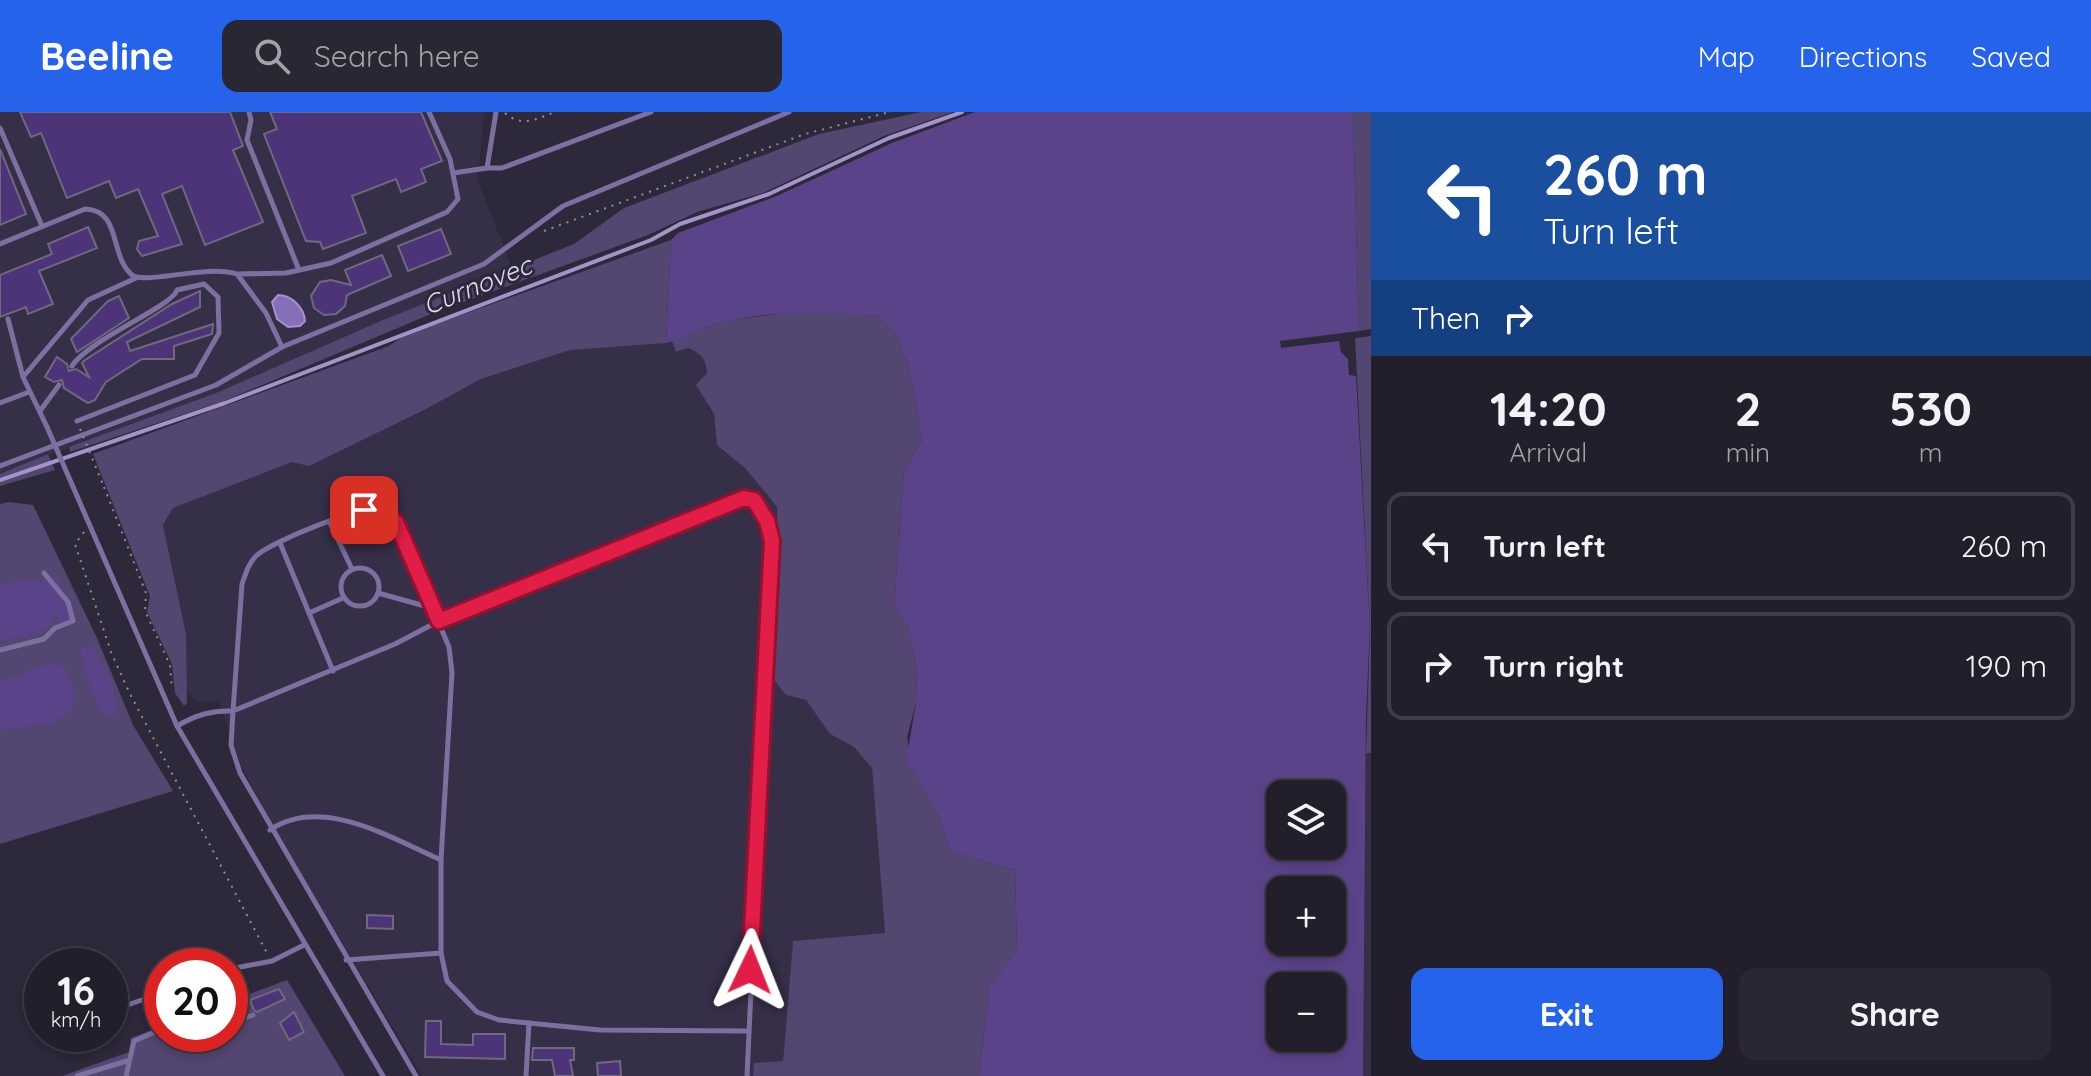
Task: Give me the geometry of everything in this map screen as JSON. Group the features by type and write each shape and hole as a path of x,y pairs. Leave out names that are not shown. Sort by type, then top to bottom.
{"lane":[{"path":"249,112 251,120 247,140 299,270"},
{"path":"23,377 88,300 137,277 209,269 237,274 299,270 331,263 447,212 458,199 453,173 429,112"},
{"path":"487,168 496,112"},
{"path":"453,173 502,168 651,112"},
{"path":"0,466 204,390 251,368 282,347 484,264 563,206 789,112"},
{"path":"0,128 42,226"},
{"path":"0,244 85,209 97,209 105,215 125,266 137,277"},
{"path":"237,274 266,313 282,347"},
{"path":"72,366 76,359 129,321 171,301 177,290 204,284 218,297 219,333 195,375 77,421"},
{"path":"8,319 29,392 177,726 383,1076"},
{"path":"40,411 59,385"},
{"path":"0,403 29,392"},
{"path":"177,726 193,716 216,710 233,711 333,671 439,621 744,498 754,500 767,521 772,541 747,1076"},
{"path":"416,1076 270,830 232,758 242,584 248,565 259,553 280,543 364,510 380,511 396,522 449,647 452,673 441,860 441,953 447,981 477,1012 499,1020 600,1030 747,1031"},
{"path":"330,523 352,569"},
{"path":"280,543 333,671"},
{"path":"352,569 370,571 378,581 378,593 366,606 353,606 343,598 341,582 352,569"},
{"path":"0,650 44,639 55,628 73,621 68,602 44,573"},
{"path":"378,593 433,608"},
{"path":"309,613 343,598"},
{"path":"270,830 286,819 312,814 385,836 441,860"},
{"path":"248,966 272,961 304,945"},
{"path":"346,960 441,953"},
{"path":"248,1017 253,1015"},
{"path":"526,1076 529,1023"},
{"path":"77,1076 127,1061 133,1057 137,1037 144,1035"},
{"path":"126,1076 127,1061"}],"path":[{"path":"504,112 517,122 526,123 555,112"},
{"path":"542,232 805,134 890,112"},
{"path":"80,429 148,598 145,611 170,665 173,697"},
{"path":"90,528 75,544 111,652 161,758 272,961"}],"shaded area":[{"path":"0,112 484,112 478,181 512,268 216,393 0,474"},
{"path":"921,112 953,112 884,136 763,193 697,212 648,235 431,314 224,401 70,452 69,447 216,393 383,320 574,244 624,208 819,134"},
{"path":"975,112 1353,112 1359,331 1280,341 1281,348 1339,341 1341,352 1348,359 1349,375 1356,376 1370,628 1366,715 1363,1076 979,1076 989,988 1017,950 1015,870 950,852 940,819 912,768 905,767 916,703 917,669 908,628 894,606 904,471 922,440 911,376 897,335 878,316 804,313 730,320 666,343 671,240 678,233 779,195 892,143"},
{"path":"1353,112 1371,112 1371,329 1359,331"},
{"path":"671,240 666,343 570,350 481,379 309,466 292,462 173,508 163,525 186,634 187,703 184,706 175,693 172,664 147,612 150,596 93,454 389,346 405,335"},
{"path":"278,295 288,297 299,307 305,321 300,326 288,327 277,319 272,302"},
{"path":"813,310 878,316 897,335 911,376 922,440 904,471 894,606 908,628 917,669 916,703 907,737 912,767 940,819 950,852 1015,870 1017,950 989,989 979,1076 753,1076 754,1063 783,1061 793,941 885,933 872,768 854,747 830,734 806,700 786,695 768,672 778,601 777,507 746,469 717,445 714,414 696,385 707,373 704,361 688,348 676,352 672,341 726,320"},
{"path":"1371,336 1371,753 1366,753 1370,628 1355,338"},
{"path":"672,341 677,352 688,348 701,354 706,362 708,407 714,414 717,445 746,469 777,507 778,601 768,672 786,695 806,700 830,734 854,747 872,768 885,934 793,941 783,1061 754,1063 753,1076 422,1076 279,837 241,766 219,701 196,701 185,687 186,634 163,525 173,508 426,409 481,379 570,350"},
{"path":"48,454 55,470 0,486 0,474"},
{"path":"0,504 33,505 97,638 133,725 173,791 0,844"},
{"path":"45,577 57,578 74,612 69,624 60,623 54,615 52,622 41,632 0,640 0,585 35,578 41,585"},
{"path":"91,646 110,677 118,707 112,716 105,716 86,674 80,648"},
{"path":"54,663 65,668 74,690 72,710 52,724 0,730 0,680"},
{"path":"1366,753 1371,753 1371,1076 1363,1076"},
{"path":"287,980 345,1076 62,1076 129,1052 131,1038 144,1033 144,1052 248,1052 248,994"}],"building":[{"path":"20,112 230,112 243,146 233,150 263,222 205,245 182,186 162,194 182,244 142,256 137,249 139,241 158,236 138,189 116,198 109,181 67,198 41,133 31,137"},
{"path":"270,112 421,112 442,161 421,169 426,182 401,192 396,179 352,196 366,233 323,249 320,242 306,241 264,134 277,129"},
{"path":"0,149 26,214 0,225"},
{"path":"88,227 97,248 39,271 53,304 28,314 26,307 0,317 0,275 52,254 48,244"},
{"path":"441,229 451,254 408,271 398,246"},
{"path":"382,255 391,276 347,295 345,306 336,314 324,315 314,308 311,296 320,282 331,280 351,285 345,270"},
{"path":"200,291 200,307 127,342 130,351 213,324 212,334 174,346 174,359 142,359 106,382 95,400 88,403 64,388 62,380 54,382 45,377 57,357 67,364 69,371 76,369 89,377 82,363 85,360 172,304"},
{"path":"119,296 129,318 77,352 71,339 108,301"},
{"path":"367,915 393,916 393,929 367,928"},
{"path":"279,989 285,999 257,1012 254,1010 250,1000"},
{"path":"294,1012 304,1032 289,1040 280,1023"},
{"path":"426,1021 441,1021 441,1044 473,1045 473,1034 505,1034 505,1059 425,1057"},
{"path":"533,1048 574,1048 574,1060 570,1060 573,1076 555,1076 552,1060 532,1060"},
{"path":"620,1061 621,1076 598,1076 597,1063"}],"waterway":[{"name":"Curnovec","path":"0,480 225,403 651,240 680,224 769,194 889,138 962,112"}],"route":[{"path":"364,510 380,511 396,522 439,621 744,498 754,500 767,521 772,541 750,970"}]}
